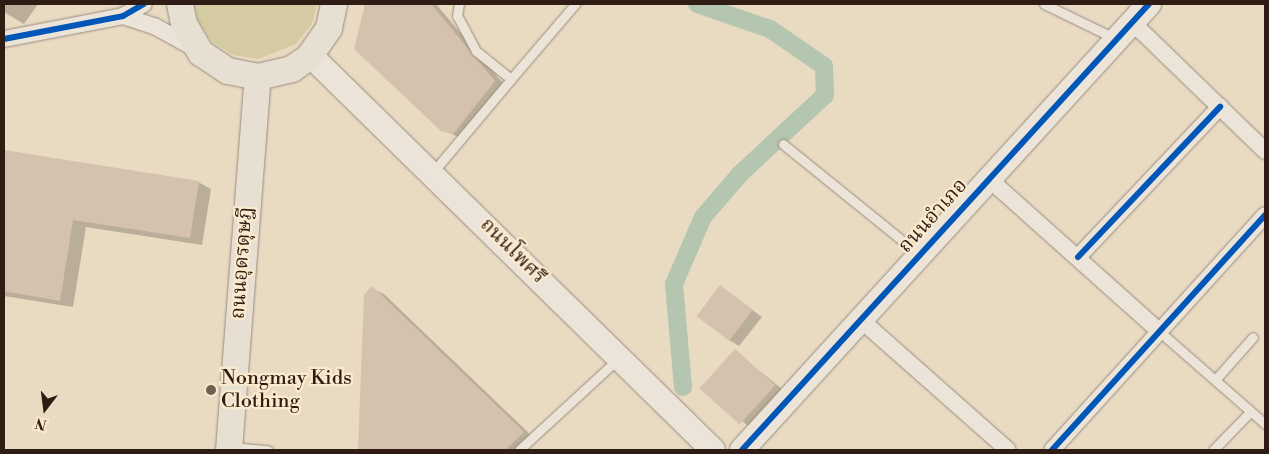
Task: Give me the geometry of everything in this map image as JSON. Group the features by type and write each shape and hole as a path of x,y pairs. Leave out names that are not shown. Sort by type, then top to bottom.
{"main road":[{"path":"180,4 184,24 200,52 228,71 258,76 292,69 310,55 329,28 334,4"},
{"name":"ถนนอุดรดุษฎี","path":"230,448 258,76"}],"street":[{"path":"4,39 123,16 144,4"},
{"name":"ถนนอำเภอ","path":"742,450 1149,4"},
{"path":"123,16 156,27 200,52"},
{"path":"1132,22 1265,150"},
{"name":"ถนนโพศรี","path":"310,55 433,172 713,450"},
{"path":"1078,257 1220,107"},
{"path":"989,179 1160,332"},
{"path":"1052,450 1265,215"},
{"path":"861,320 1008,450"}],"lane":[{"path":"459,4 456,16 476,51 511,79"},
{"path":"433,172 575,4"},
{"path":"1044,4 1116,39"},
{"path":"783,144 920,255"},
{"path":"1160,332 1265,424"},
{"path":"1215,380 1253,337"},
{"path":"519,450 620,358"},
{"path":"1213,450 1251,411"},
{"path":"230,448 268,450"}],"shaded area":[{"path":"194,4 317,4 312,24 296,44 258,59 233,55 212,42 198,21"}],"building":[{"path":"365,4 431,4 495,81 453,134 441,131 354,49"},
{"path":"4,150 199,181 190,238 73,220 60,301 4,291"},
{"path":"720,285 753,310 729,341 697,316"},
{"path":"372,286 524,432 505,450 358,450 364,295"},
{"path":"735,349 775,385 740,425 700,388"}],"waterway":[{"path":"683,387 674,284 703,217 740,174 825,95 824,66 770,29 697,4"}],"cycle path":[{"path":"4,39 123,16 144,4"},
{"path":"742,450 1149,4"},
{"path":"1078,257 1220,107"},
{"path":"1052,450 1265,215"}],"place":[{"name":"Nongmay Kids Clothing","path":"211,390"}]}
